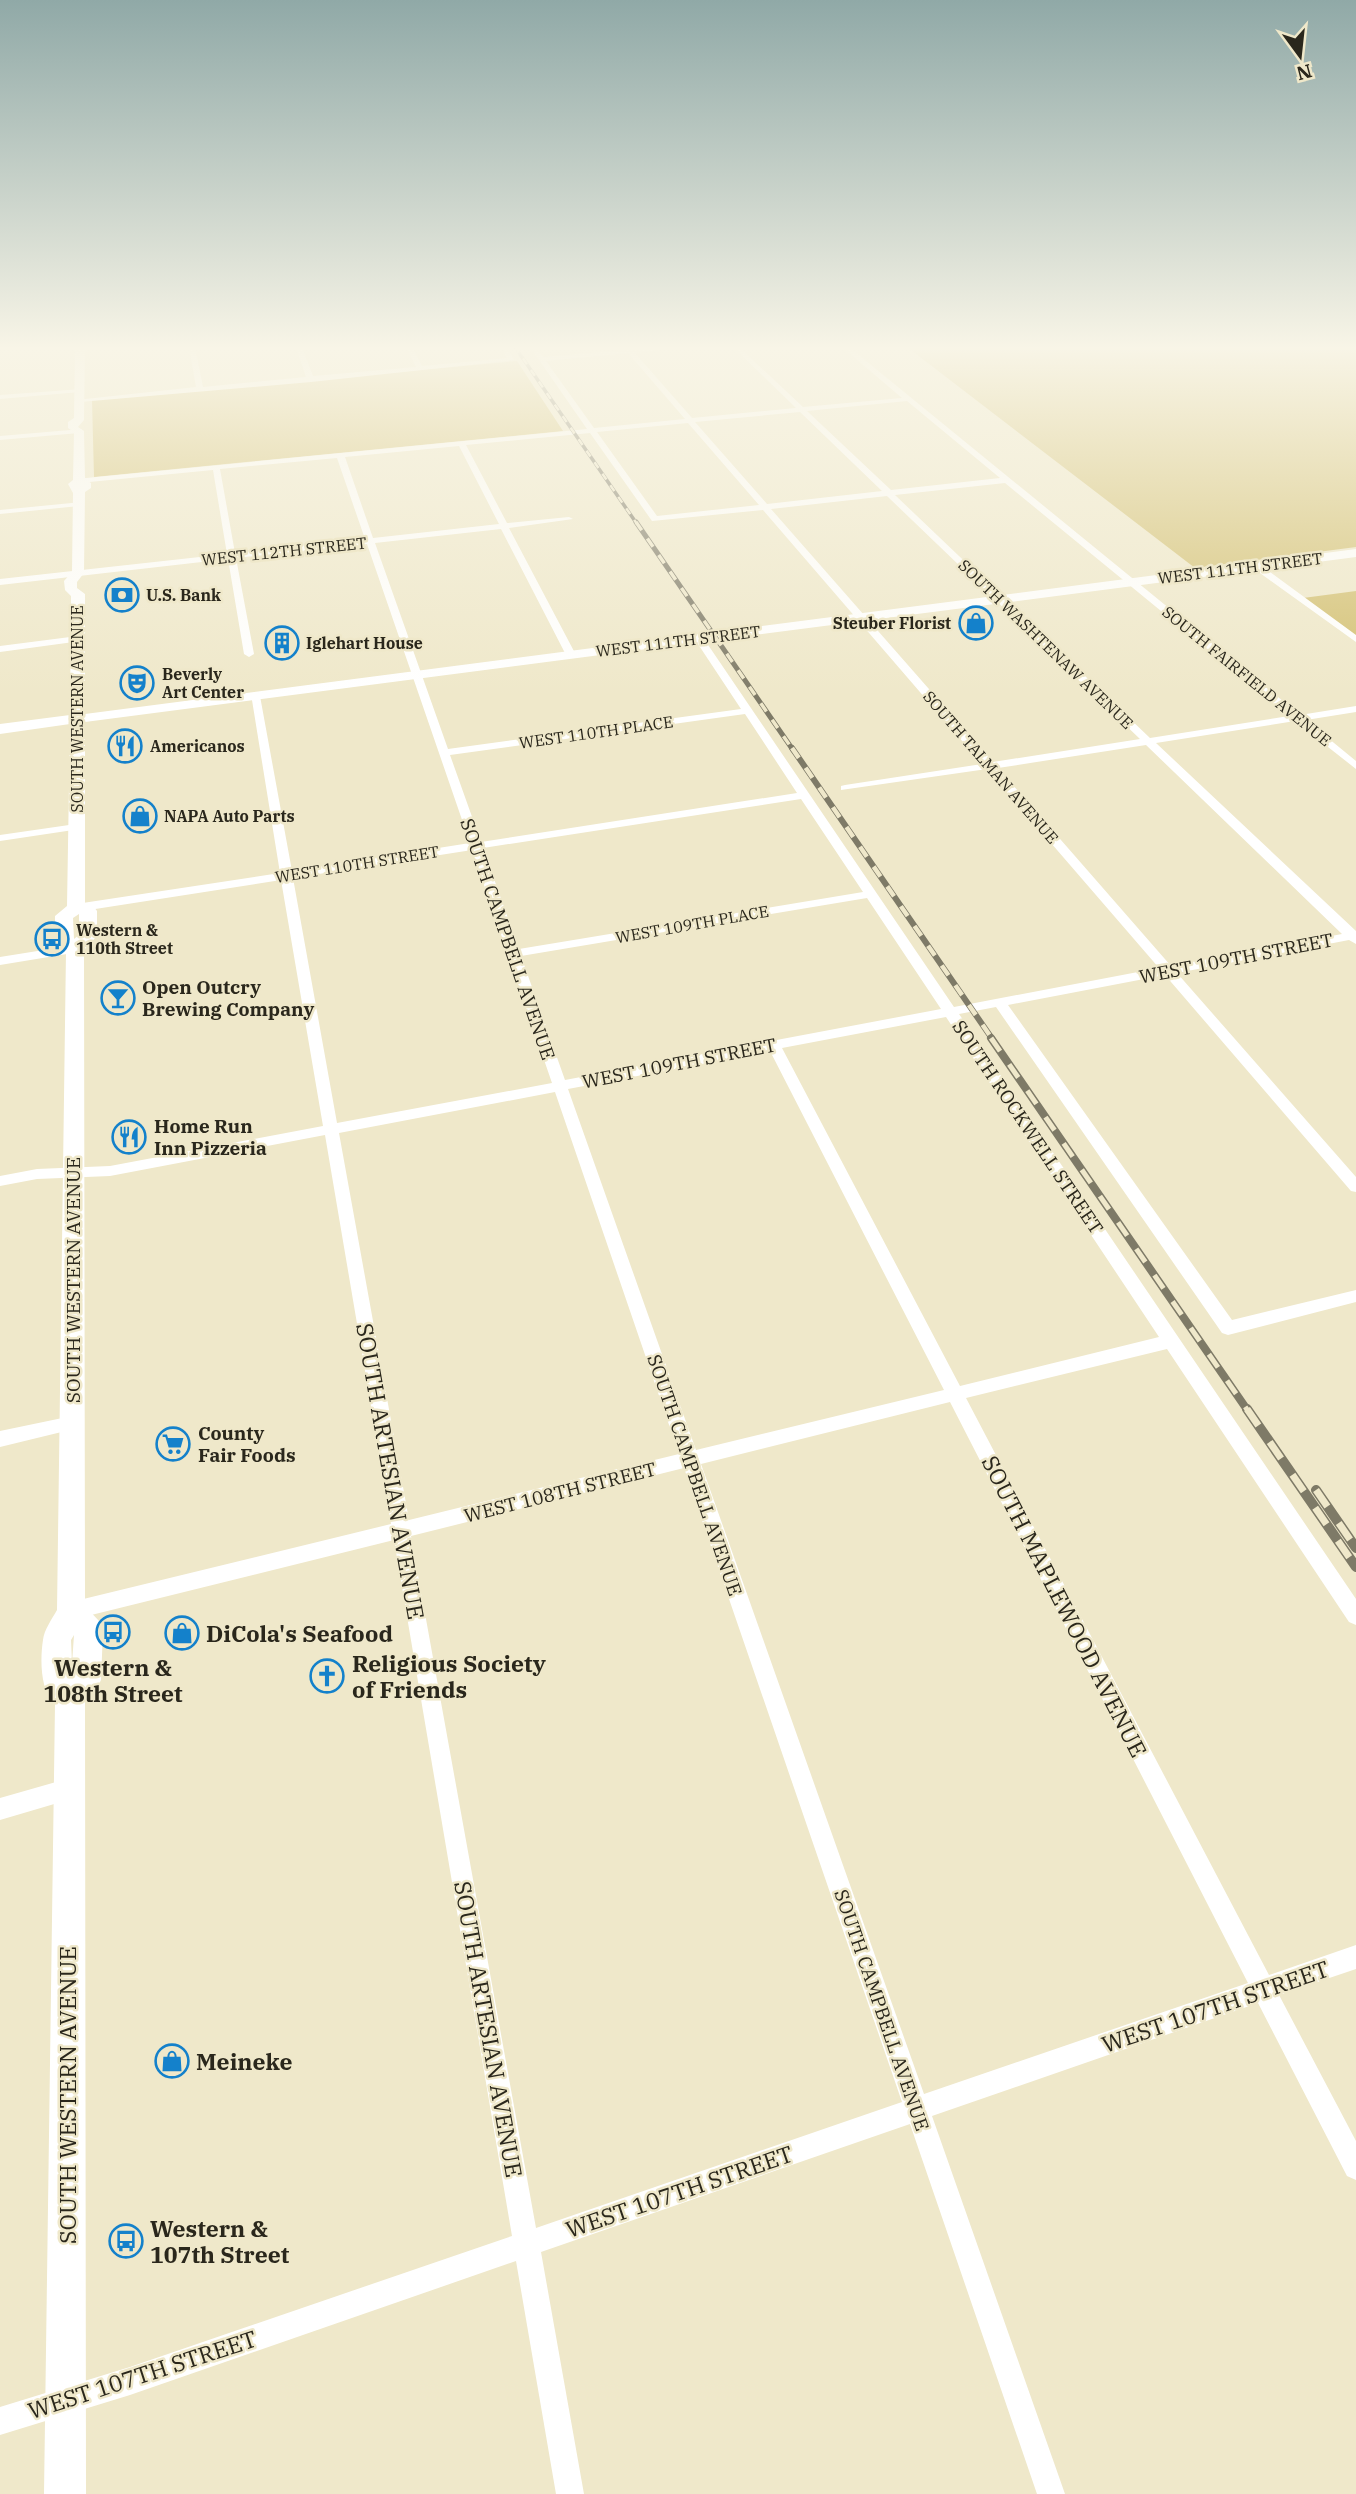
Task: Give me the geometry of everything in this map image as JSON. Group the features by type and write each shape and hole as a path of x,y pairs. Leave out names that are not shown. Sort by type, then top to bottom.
{"main road":[{"name":"SOUTH WESTERN AVENUE","path":"65,2494 70,1697 59,1688 57,1639 71,1611 75,949 64,940 64,916 76,908 78,594 71,590 70,581 78,573 79,463"},
{"name":"WEST 111TH STREET","path":"0,729 1356,553"}],"street":[{"path":"79,486 260,463"},
{"name":"SOUTH CAMPBELL AVENUE","path":"343,463 1051,2494"},
{"path":"472,463 571,655"},
{"path":"616,463 655,519 1007,480"},
{"name":"SOUTH TALMAN AVENUE","path":"727,463 1356,1187"},
{"name":"SOUTH WASHTENAW AVENUE","path":"857,463 1355,937"},
{"name":"SOUTH FAIRFIELD AVENUE","path":"987,463 1356,766"},
{"path":"216,468 249,654"},
{"path":"0,512 79,504"},
{"name":"WEST 112TH STREET","path":"0,582 569,519"},
{"path":"1255,566 1356,639"},
{"name":"SOUTH ROCKWELL STREET","path":"699,638 1356,1616"},
{"path":"0,649 78,639"},
{"name":"SOUTH ARTESIAN AVENUE","path":"255,696 570,2494"},
{"path":"845,788 1356,709"},
{"name":"WEST 110TH PLACE","path":"443,753 748,710"},
{"name":"WEST 110TH STREET","path":"76,908 804,795"},
{"path":"0,838 76,827"},
{"name":"WEST 109TH PLACE","path":"513,954 871,894"},
{"name":"WEST 109TH STREET","path":"0,1181 37,1174 110,1171 1355,937"},
{"path":"0,961 75,949"},
{"path":"1000,1003 1228,1328 1356,1296"},
{"name":"SOUTH MAPLEWOOD AVENUE","path":"774,1045 1356,2166"},
{"name":"WEST 108TH STREET","path":"71,1611 1171,1341"},
{"path":"0,1439 72,1423"},
{"path":"0,1809 70,1789"},
{"name":"WEST 107TH STREET","path":"0,2421 65,2403 1356,1957"}],"shaded area":[{"path":"94,463 233,463 94,477"},
{"path":"1059,463 1356,463 1356,547 1195,568"},
{"path":"1356,591 1356,636 1303,598"}],"railway":[{"path":"595,463 637,524"},
{"path":"636,522 793,750"},
{"path":"792,748 993,1040"},
{"path":"991,1038 1248,1411"},
{"path":"1247,1409 1356,1567"},
{"path":"1316,1490 1356,1548"}],"place":[{"name":"U.S. Bank","path":"122,595"},
{"name":"Steuber Florist","path":"976,623"},
{"name":"Iglehart House","path":"282,643"},
{"name":"Beverly Art Center","path":"137,683"},
{"name":"Americanos","path":"125,746"},
{"name":"NAPA Auto Parts","path":"140,816"},
{"name":"Western & 110th Street","path":"52,939"},
{"name":"Open Outcry Brewing Company","path":"118,998"},
{"name":"Home Run Inn Pizzeria","path":"129,1137"},
{"name":"County Fair Foods","path":"173,1444"},
{"name":"Western & 108th Street","path":"113,1632"},
{"name":"DiCola's Seafood","path":"182,1633"},
{"name":"Religious Society of Friends","path":"327,1676"},
{"name":"Meineke","path":"172,2061"},
{"name":"Western & 107th Street","path":"126,2241"}]}
